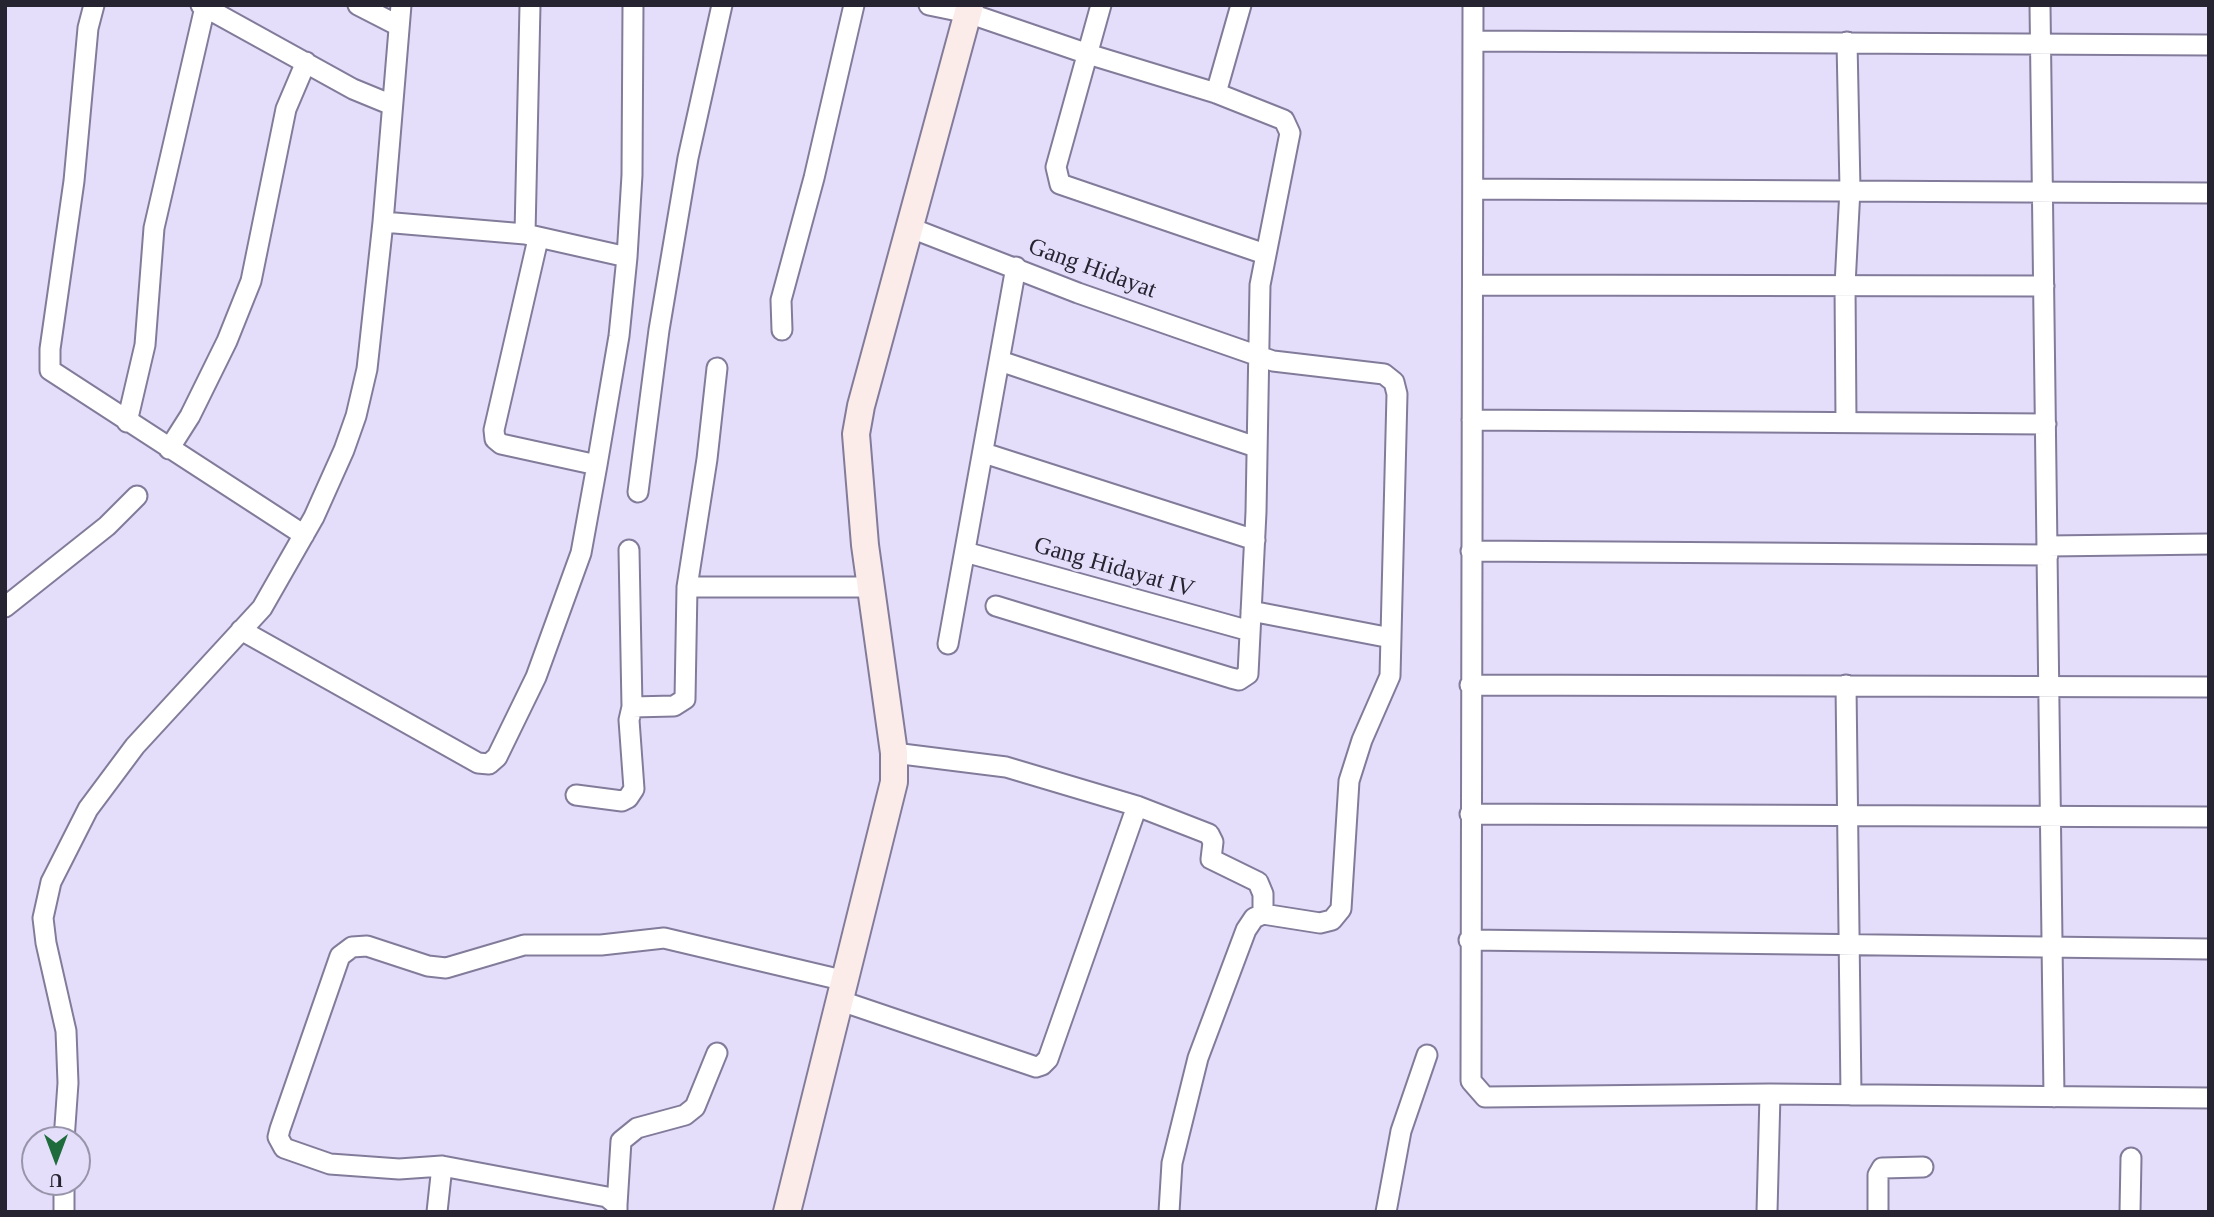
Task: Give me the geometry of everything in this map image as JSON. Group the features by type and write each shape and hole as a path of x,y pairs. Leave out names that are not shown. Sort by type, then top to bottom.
{"street":[{"path":"94,5 88,28 50,370 58,378 304,535"},
{"path":"358,5 399,26"},
{"path":"65,1126 68,1083 66,1031 43,918 51,882 88,809 135,746 262,608 314,517 356,416 367,369 383,222 401,5"},
{"path":"530,5 531,237 495,439 501,444 597,465"},
{"path":"241,629 478,763 492,763 536,677 581,553 620,337 632,175 633,5"},
{"path":"638,492 659,330 688,158 722,5"},
{"path":"782,330 781,300 814,178 854,5"},
{"path":"929,5 969,9 1088,54 1216,93 1283,120 1289,128 1260,285 1255,540 1249,671 1240,680 996,606"},
{"path":"1101,5 1056,167 1060,184 1265,254"},
{"path":"1216,93 1241,5"},
{"path":"1473,5 1469,940 1471,1082 1480,1095 1770,1094 2209,1098"},
{"path":"2040,5 2054,1097"},
{"path":"127,422 145,345 154,228 203,6 353,89 392,105"},
{"path":"788,1212 894,782 894,753 871,587 856,434 861,406 969,9"},
{"path":"1473,41 2209,45"},
{"path":"1846,422 1845,285 1850,190 1847,41"},
{"path":"169,449 190,416 227,341 251,281 286,109 306,62"},
{"path":"1473,189 2209,193"},
{"path":"383,222 531,237 627,257"},
{"name":"Gang Hidayat","path":"911,228 1078,293 1258,353 1273,361 1384,374 1394,382 1397,394 1391,638"},
{"path":"948,644 1016,267"},
{"path":"1473,285 2044,286"},
{"path":"1000,362 1256,447"},
{"path":"632,707 674,706 685,699 687,692 687,587 707,459 717,368"},
{"path":"1472,420 2046,424"},
{"path":"984,453 1255,540"},
{"path":"5,607 107,526 137,496"},
{"path":"1471,551 2048,550 2209,544"},
{"path":"576,795 622,801 632,794 634,789 629,720 632,707 629,550"},
{"name":"Gang Hidayat IV","path":"965,552 1251,631"},
{"path":"687,587 871,587"},
{"path":"1169,1212 1172,1163 1198,1058 1246,930 1254,918 1263,914 1320,923 1339,916 1349,781 1362,740 1390,676 1391,638 1251,611"},
{"path":"1470,685 2209,687"},
{"path":"1846,685 1851,1095"},
{"path":"894,753 1006,766 1137,806 1209,834 1213,842 1211,859 1258,882 1263,894 1263,914"},
{"path":"617,1209 607,1197 442,1166 399,1169 330,1164 290,1152 278,1137 340,956 352,947 367,946 428,966 446,968 524,945 601,945 664,938 843,991 1036,1067 1048,1059 1137,806"},
{"path":"1470,814 2209,817"},
{"path":"1469,940 2209,949"},
{"path":"617,1209 621,1141 637,1128 685,1115 695,1107 717,1053"},
{"path":"1386,1212 1401,1131 1427,1055"},
{"path":"1767,1212 1770,1094"},
{"path":"2130,1158 2130,1212"},
{"path":"438,1212 442,1166"},
{"path":"1878,1212 1878,1175 1882,1168 1923,1167"}]}
